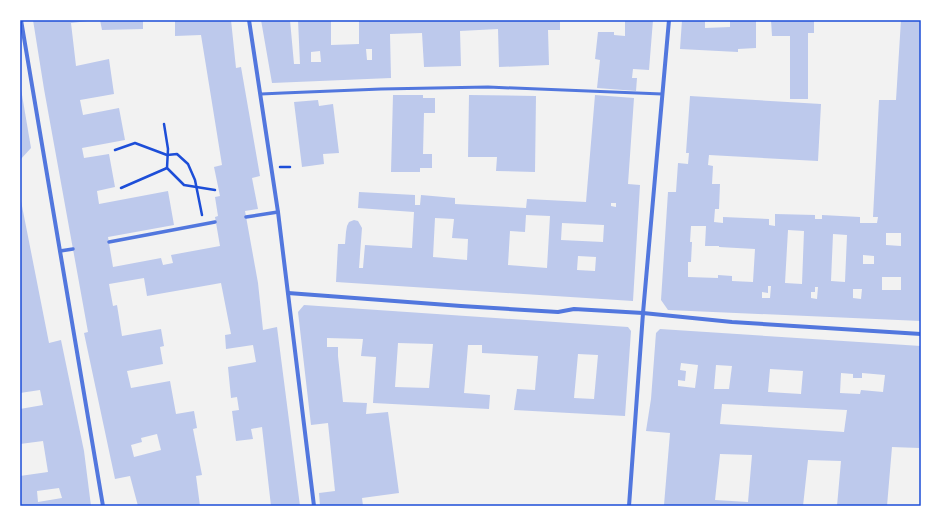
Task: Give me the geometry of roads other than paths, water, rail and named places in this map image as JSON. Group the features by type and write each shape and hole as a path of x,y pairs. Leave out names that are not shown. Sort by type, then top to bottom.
{"street":[{"path":"21,20 103,506"},
{"path":"249,20 278,212 314,506"},
{"path":"629,506 643,313 669,20"},
{"path":"246,217 278,212"},
{"path":"109,242 215,222"},
{"path":"60,251 73,249"},
{"path":"288,293 469,307 558,312 574,309 643,313 732,322 921,334"}],"lane":[{"path":"261,94 381,88 488,87 662,94"}]}
